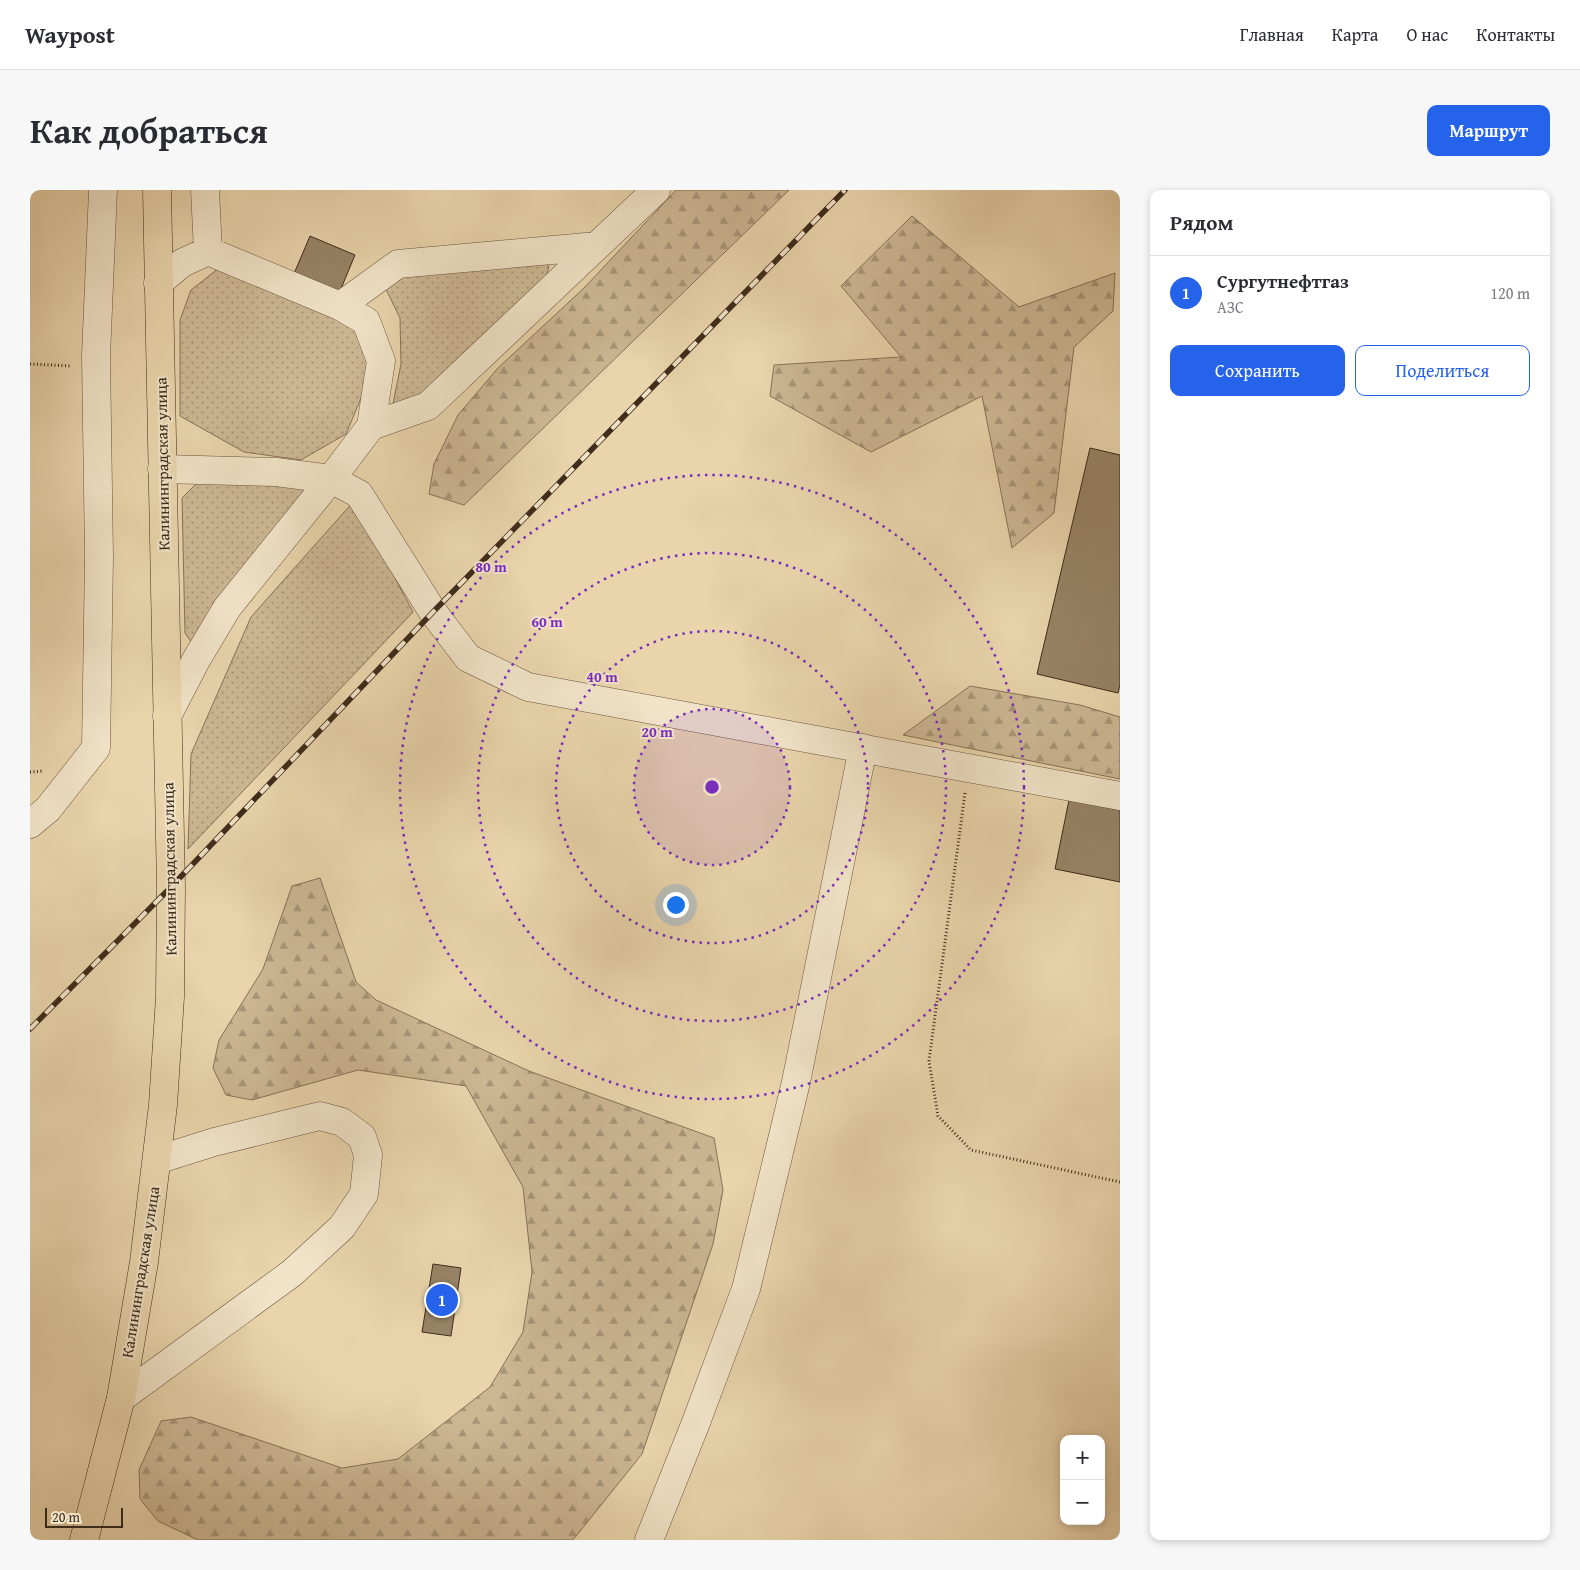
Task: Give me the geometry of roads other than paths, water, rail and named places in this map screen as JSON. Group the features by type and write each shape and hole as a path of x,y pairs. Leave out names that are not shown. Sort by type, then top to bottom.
{"highway":[{"name":"Калининградская улица","path":"84,1540 121,1398 144,1262 163,1105 170,997 171,887 157,190"}],"street":[{"path":"30,824 48,810 96,748 99,557 96,368 103,190"},
{"path":"205,190 208,250"},
{"path":"371,426 428,406 656,190"},
{"path":"340,306 398,264 597,246"},
{"path":"158,283 182,264 208,250"},
{"path":"167,716 196,660 227,608 331,479 371,426 381,361 366,321 340,306 208,250"},
{"path":"162,469 276,472 331,479 359,494 433,612 468,658 528,687 1120,796"},
{"path":"649,1540 746,1289 796,1082 863,748"},
{"path":"121,1398 292,1273 342,1227 364,1194 368,1155 362,1137 342,1122 320,1116 214,1142 157,1160"}],"railway":[{"path":"30,1029 171,887 433,612 845,190"}],"place":[{"name":"Сургутнефтгаз","path":"442,1300"}]}
